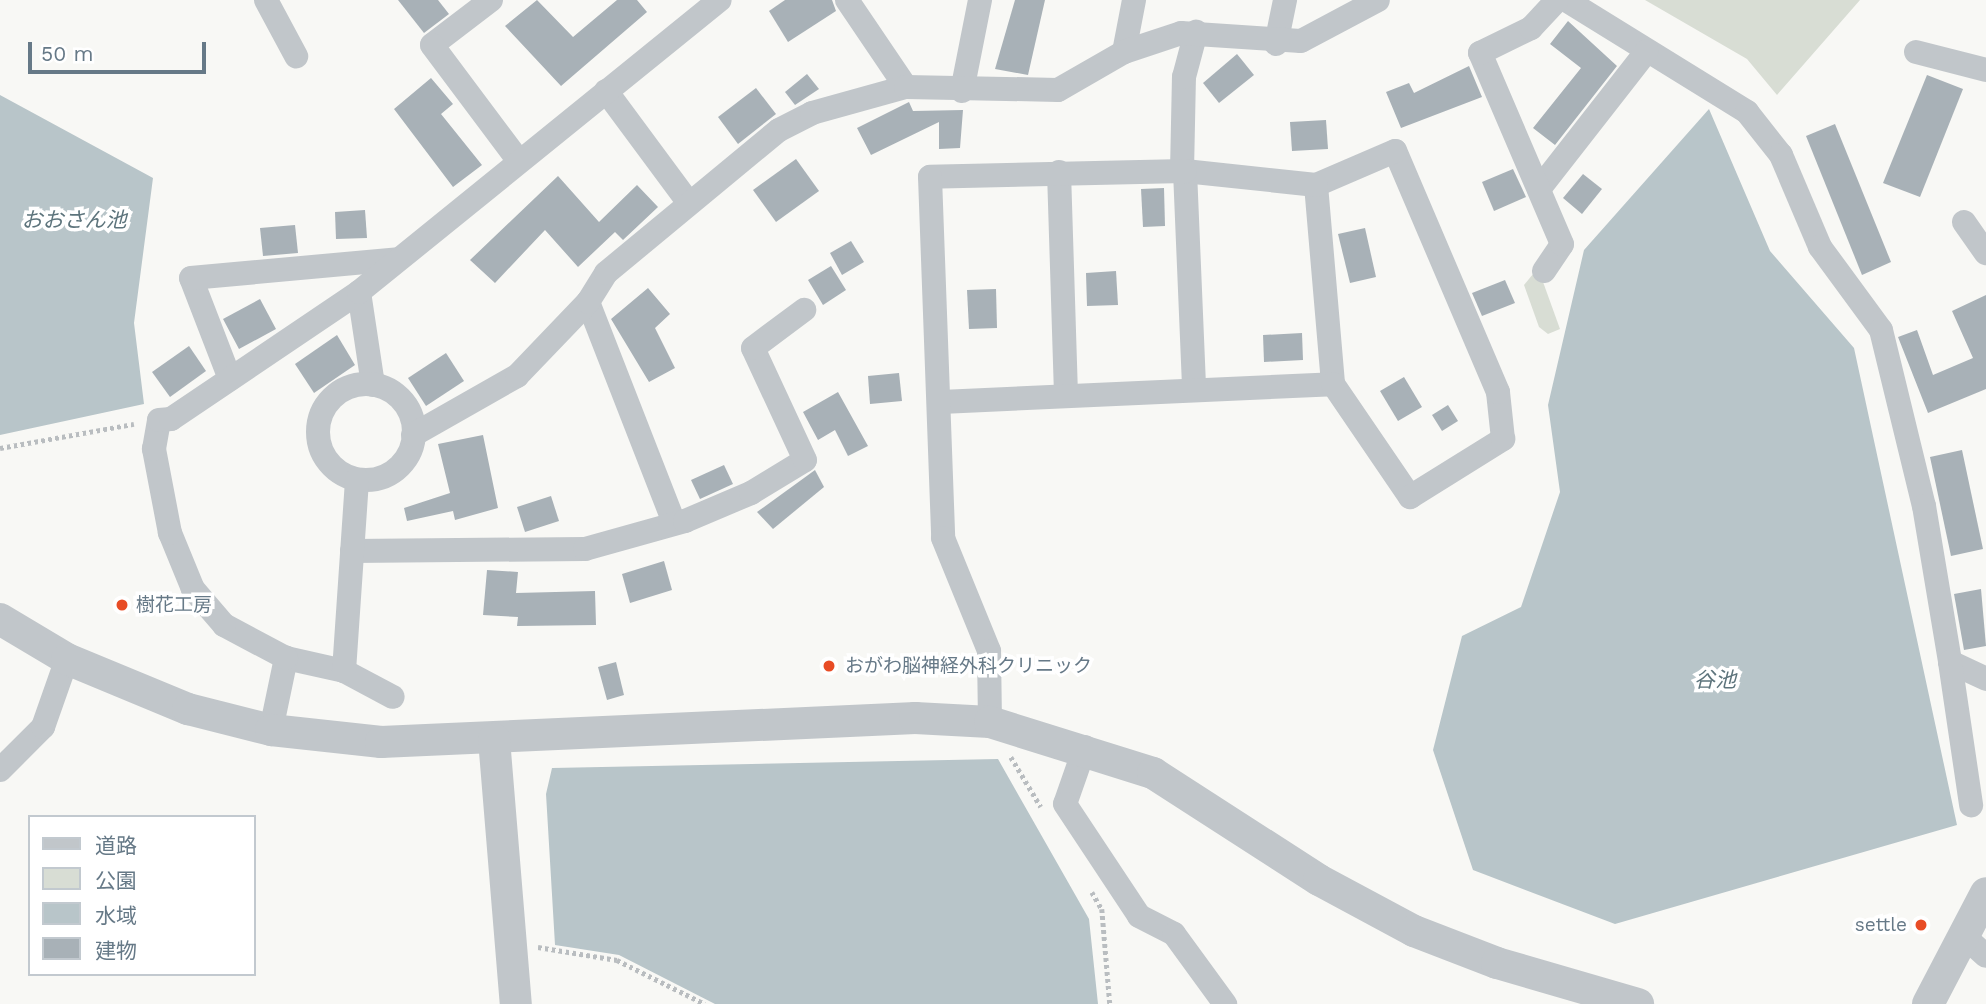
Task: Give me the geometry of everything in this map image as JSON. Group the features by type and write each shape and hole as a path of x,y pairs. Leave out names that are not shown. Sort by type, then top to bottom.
{"street":[{"path":"266,0 296,56"},
{"path":"491,0 432,45 519,160"},
{"path":"393,697 344,671 286,658 224,625 193,589 170,533 154,449 159,420 171,419 359,292 719,0"},
{"path":"847,0 906,87"},
{"path":"962,91 980,0"},
{"path":"1124,51 1134,0"},
{"path":"1276,44 1285,0"},
{"path":"414,435 404,404 373,385 333,397 318,425 324,456 357,480 390,473 402,463 414,435 517,376 589,302 606,274 688,202 779,130 812,113 906,87 962,91 1058,90 1124,51 1196,32 1276,44 1301,41 1378,0"},
{"path":"1544,271 1562,244 1480,53 1531,28 1557,0"},
{"path":"1566,0 1758,122 1781,155 1820,247 1881,330 1924,506 1971,804"},
{"path":"1194,390 1183,171 1184,77 1196,32"},
{"path":"1539,189 1647,51"},
{"path":"1916,52 1986,70"},
{"path":"606,91 688,202"},
{"path":"990,722 989,652 943,538 941,402 930,177 1183,171 1316,185 1395,151 1498,392 1503,439 1410,497 1333,384 1316,185"},
{"path":"1059,172 1066,395"},
{"path":"1964,222 1986,253"},
{"path":"230,379 191,278 399,258"},
{"path":"359,292 373,385"},
{"path":"589,302 674,523"},
{"path":"352,551 585,548 674,523 751,493 805,460 753,348 804,310"},
{"path":"941,402 1333,384"},
{"path":"344,671 357,480"},
{"path":"0,619 67,659 147,695 271,730 381,742 915,718 990,722 1085,747 1153,774 1319,880 1414,931 1497,963 1638,1004"},
{"path":"271,730 286,658"},
{"path":"0,770 43,727 67,659"},
{"path":"1950,662 1986,680"},
{"path":"494,739 506,943 516,1004"},
{"path":"1085,747 1065,804 1139,916 1174,934 1225,1004"},
{"path":"1928,1004 1975,947 1986,893"}],"path":[{"path":"0,448 159,420"},
{"path":"990,722 1046,815"},
{"path":"1088,885 1102,909 1110,1004"},
{"path":"506,943 617,960 705,1004"}],"green space":[{"path":"1645,0 1860,0 1777,95 1747,59"},
{"path":"1538,268 1560,329 1548,334 1539,327 1524,285"}],"water":[{"name":"おおさん池","path":"0,95 153,178 134,323 144,404 0,435"},
{"name":"谷池","path":"1709,109 1770,251 1854,348 1957,825 1615,924 1473,870 1433,750 1462,636 1521,607 1560,492 1548,405 1584,250"},
{"path":"998,759 1089,919 1098,1004 715,1004 619,955 555,945 546,794 552,768"}],"building":[{"path":"398,0 438,0 449,14 424,33"},
{"path":"537,0 573,37 617,0 637,0 647,12 561,86 505,26"},
{"path":"785,0 832,0 836,11 788,42 769,11"},
{"path":"1015,0 1045,0 1028,75 995,69"},
{"path":"1568,21 1617,66 1555,145 1533,128 1581,68 1550,44"},
{"path":"1237,54 1254,75 1219,103 1203,83"},
{"path":"1469,66 1482,97 1401,128 1386,92 1409,83 1414,93"},
{"path":"807,74 819,89 795,105 785,92"},
{"path":"1927,75 1963,89 1920,197 1883,183"},
{"path":"431,78 453,104 441,114 482,165 453,187 394,109"},
{"path":"756,88 776,114 738,144 718,117"},
{"path":"909,102 913,111 963,110 960,148 939,149 939,122 871,155 857,128"},
{"path":"1326,120 1328,149 1292,151 1290,122"},
{"path":"1835,124 1891,262 1862,275 1806,136"},
{"path":"796,159 819,191 776,222 753,190"},
{"path":"1513,169 1526,197 1494,211 1482,182"},
{"path":"1583,174 1602,189 1582,214 1563,198"},
{"path":"558,176 599,222 637,185 658,207 623,240 615,232 578,267 545,230 495,283 470,260"},
{"path":"1164,188 1165,226 1143,227 1141,189"},
{"path":"365,210 367,238 336,239 335,212"},
{"path":"295,225 298,253 263,256 260,228"},
{"path":"1365,228 1376,277 1350,283 1338,234"},
{"path":"851,241 864,262 842,275 830,253"},
{"path":"831,266 846,290 823,305 808,280"},
{"path":"1116,271 1118,305 1087,306 1086,273"},
{"path":"1505,280 1515,303 1482,316 1472,293"},
{"path":"648,288 670,314 655,328 675,368 649,382 611,319"},
{"path":"996,289 997,328 969,329 967,290"},
{"path":"1986,295 1986,389 1928,413 1898,337 1917,330 1933,375 1973,358 1952,311"},
{"path":"260,299 276,329 239,349 223,319"},
{"path":"1302,333 1303,360 1264,362 1263,335"},
{"path":"337,335 355,365 314,393 295,364"},
{"path":"189,346 206,371 170,397 152,372"},
{"path":"446,353 464,381 426,406 408,378"},
{"path":"899,373 902,401 870,404 868,376"},
{"path":"1404,377 1422,407 1398,421 1380,391"},
{"path":"838,392 868,446 848,456 835,430 818,440 803,412"},
{"path":"1448,405 1458,421 1442,431 1432,415"},
{"path":"483,435 498,508 455,520 453,511 407,521 404,508 450,493 438,444"},
{"path":"1962,450 1983,549 1951,556 1930,457"},
{"path":"724,465 733,484 700,499 691,480"},
{"path":"815,470 824,487 773,529 757,512"},
{"path":"551,496 559,521 525,532 517,507"},
{"path":"664,561 672,590 630,603 622,574"},
{"path":"487,570 518,572 516,593 595,591 596,625 517,626 518,617 483,615"},
{"path":"1981,589 1986,646 1964,650 1954,594"},
{"path":"616,662 624,695 607,700 598,667"}],"place":[{"name":"樹花工房","path":"122,605"},
{"name":"おがわ脳神経外科クリニック","path":"829,666"},
{"name":"settle","path":"1921,925"}]}
